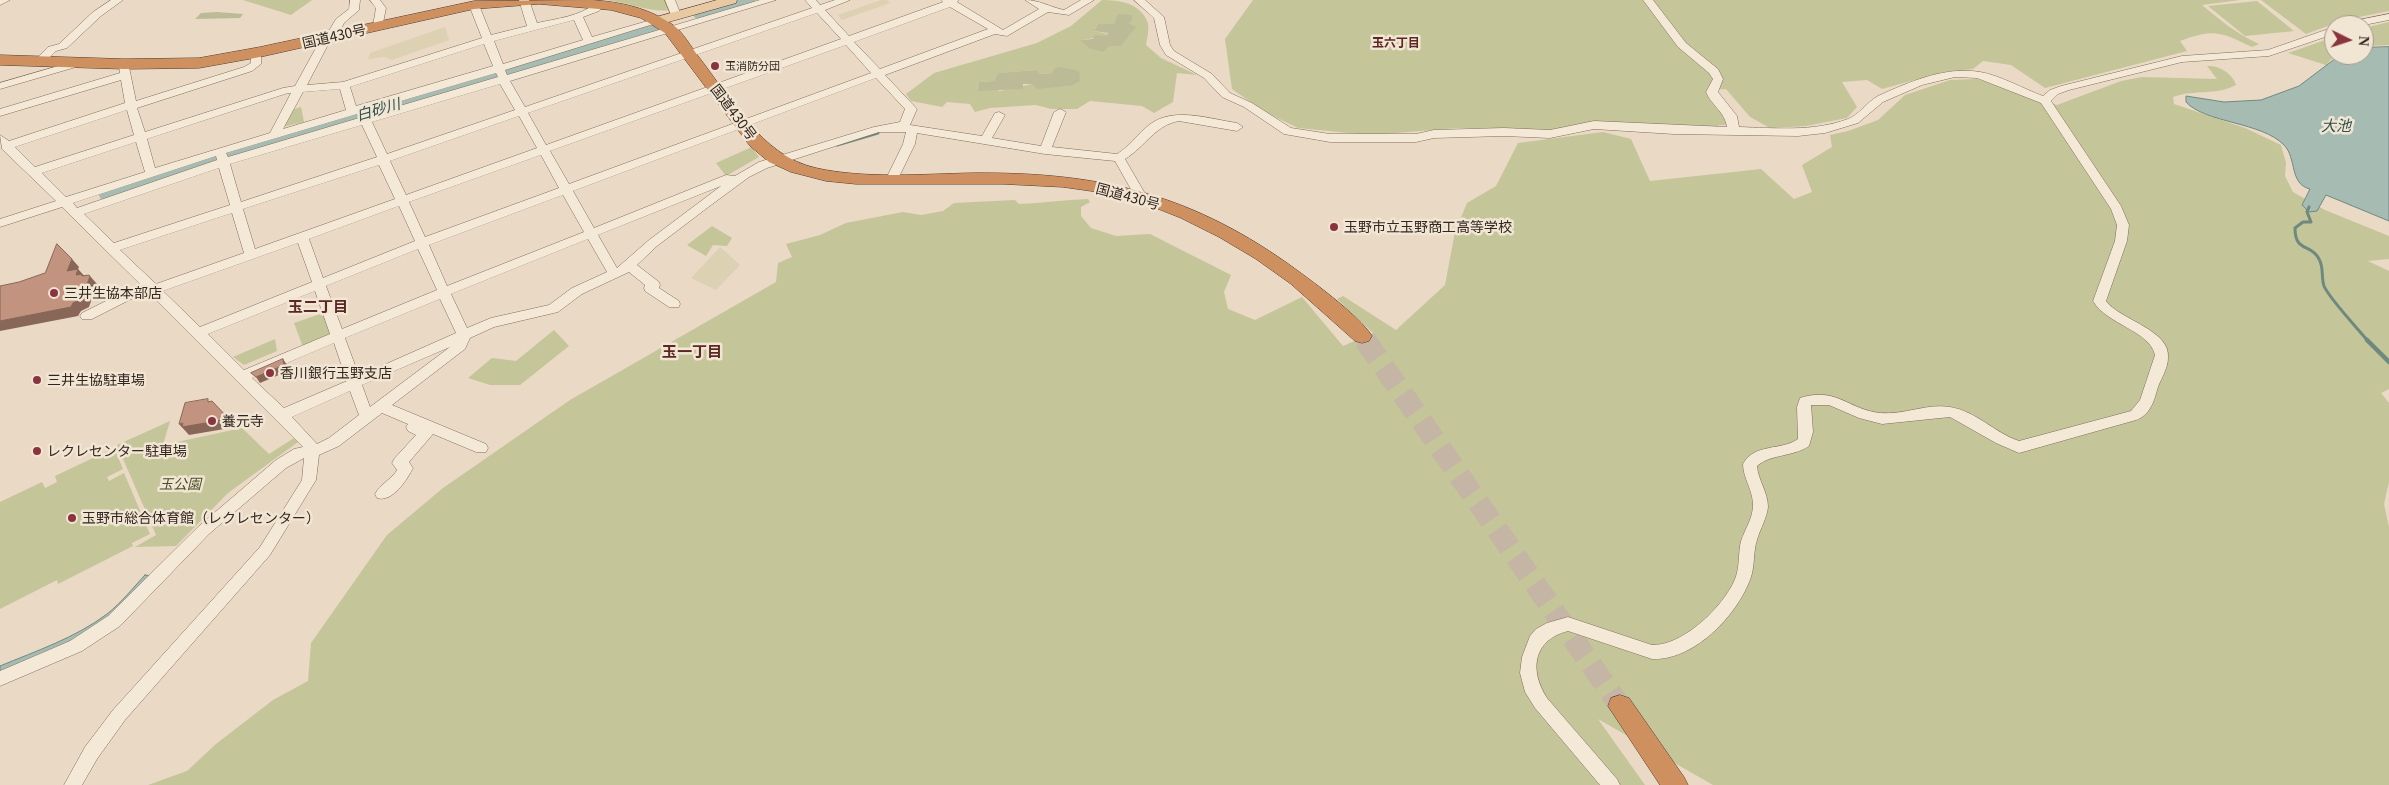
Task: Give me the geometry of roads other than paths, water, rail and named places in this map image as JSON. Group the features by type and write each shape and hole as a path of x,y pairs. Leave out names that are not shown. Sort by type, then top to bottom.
{"highway":[{"name":"国道430号","path":"0,60 79,63 125,70 199,63 256,53 474,5 524,0 629,9 668,22 742,124 772,156 823,175 892,179 1063,181 1111,189 1141,197 1212,226 1263,253 1315,291 1362,336"},
{"path":"1620,706 1675,785"}],"main road":[{"path":"668,22 731,0"}],"street":[{"path":"0,2 5,0"},
{"path":"40,61 52,50 63,46 97,14 118,0"},
{"path":"274,135 297,90 334,29 342,18 354,10 354,0"},
{"path":"376,0 380,8 378,26"},
{"path":"524,0 533,28"},
{"path":"668,22 670,0"},
{"path":"501,74 589,42 668,22 771,0"},
{"path":"242,376 444,292 728,180 772,156 878,129 899,127 905,124 911,109 810,0"},
{"path":"112,248 521,112 845,0"},
{"path":"1030,0 1047,9 1068,12 1088,0"},
{"path":"1139,0 1159,17 1165,46 1170,54 1208,76 1226,95 1248,105 1282,127 1299,134 1356,139 1494,132 1550,134 1594,125 1734,132 1798,132 1844,125 1859,117 1879,100 1925,81 1955,74 1979,75 2045,101 2110,197 2123,225 2121,241 2099,301 2102,308 2110,315 2157,342 2162,356 2142,411 2129,419 2082,428 2019,447 2001,440 1961,415 1950,412 1874,418 1829,400 1819,398 1806,402 1804,407 1806,436 1804,442 1793,450 1762,455 1750,464 1749,472 1760,501 1759,513 1750,540 1742,580 1735,594 1711,622 1681,646 1666,652 1652,652 1568,624 1553,628 1542,634 1536,642 1530,657 1528,674 1530,687 1541,703 1611,785"},
{"path":"1648,0 1682,45 1714,71 1718,79 1712,92 1715,99 1730,116 1734,132"},
{"path":"87,316 151,288 403,201 847,41 950,1 1004,34 1047,9"},
{"path":"474,5 501,74 614,274"},
{"path":"32,172 286,90 344,85 488,39 577,16 595,9 599,5"},
{"path":"577,16 589,42"},
{"path":"2374,20 2389,17"},
{"path":"0,223 151,173 222,157 668,22"},
{"path":"198,333 422,243 996,30"},
{"path":"2045,101 2054,92 2065,88 2182,59 2269,52 2324,33"},
{"path":"72,785 91,753 119,715 264,551 298,502 309,480 312,450 308,441 282,415 3,142 132,106 248,69 256,64 256,53"},
{"path":"0,86 79,63"},
{"path":"0,114 125,70 132,106 151,173"},
{"path":"0,679 76,646 114,621 204,530 280,464 300,453 334,442 460,346 464,336 384,158 344,85"},
{"path":"1045,150 1060,112"},
{"path":"75,212 222,157 274,135 360,114"},
{"path":"986,141 999,115"},
{"path":"899,127 912,131 1045,150 1119,158 1129,152 1157,123 1170,118 1185,118 1237,127"},
{"path":"892,179 909,144 912,131"},
{"path":"282,415 491,323 554,309 577,291 629,266 653,243 744,174 772,156"},
{"path":"222,157 251,255"},
{"path":"1119,158 1141,197"},
{"path":"302,237 317,284 367,418"},
{"path":"629,266 654,285 650,288 674,304"},
{"path":"382,407 481,448"},
{"path":"382,494 400,478 406,468 399,463 426,434 413,427 417,422"}],"water":[{"name":"大池","path":"2389,47 2389,221 2326,195 2317,211 2309,212 2302,205 2310,189 2299,182 2291,157 2284,145 2274,137 2206,114 2186,102 2186,96 2224,102 2261,100 2299,86 2327,65 2374,65 2374,48"},
{"path":"145,575 151,576 113,615 81,637 0,672 0,666 55,643 95,623 117,605"}],"waterway":[{"name":"白砂川","path":"701,14 748,0"},
{"name":"白砂川","path":"108,194 310,129 650,30"},
{"path":"837,145 878,133"},
{"path":"2309,207 2307,212 2311,222 2303,222 2295,228 2298,241 2300,245 2316,254 2321,262 2324,286 2337,306 2368,341"},
{"path":"2368,341 2389,362"}],"tunnel":[{"path":"1362,336 1366,341"},
{"path":"1365,340 1620,706"}],"place":[{"name":"玉消防分団","path":"715,66"},
{"name":"玉野市立玉野商工高等学校","path":"1334,227"},
{"name":"三井生協本部店","path":"54,293"},
{"name":"香川銀行玉野支店","path":"270,373"},
{"name":"三井生協駐車場","path":"37,380"},
{"name":"養元寺","path":"212,421"},
{"name":"レクレセンター駐車場","path":"37,451"},
{"name":"玉野市総合体育館（レクレセンター）","path":"72,518"}],"district":[{"name":"玉六丁目","path":"1396,42"},
{"name":"玉二丁目","path":"318,306"},
{"name":"玉一丁目","path":"692,351"}],"park label":[{"name":"玉公園","path":"180,484"}]}
